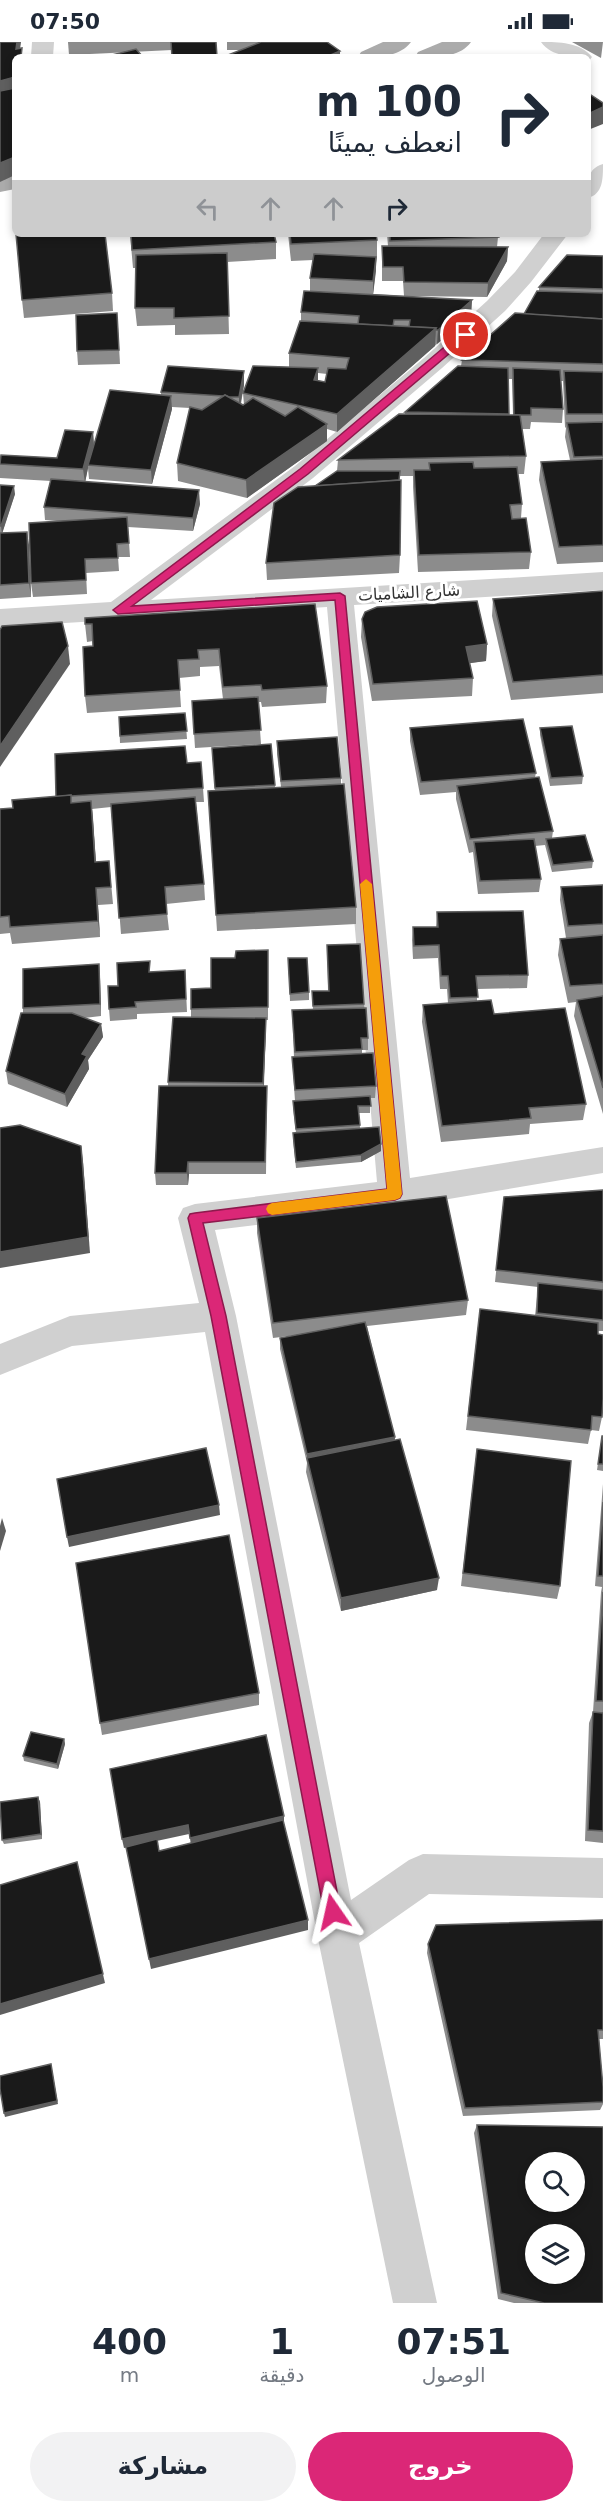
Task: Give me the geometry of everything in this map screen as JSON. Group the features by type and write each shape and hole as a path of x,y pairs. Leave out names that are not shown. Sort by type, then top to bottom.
{"main road":[{"path":"375,54 400,42"},
{"path":"433,54 460,42"}],"street":[{"path":"552,42 575,54"},
{"path":"591,187 603,171"},
{"path":"118,610 304,472 433,363 496,306 543,238"},
{"name":"شارع الشاميات","path":"0,618 603,581"},
{"path":"340,596 395,1194"},
{"path":"415,2303 337,1934 219,1316 195,1218 395,1194 603,1160"},
{"path":"0,1360 70,1331 219,1316"},
{"path":"337,1934 423,1874 603,1878"}],"building":[{"path":"0,42 17,42 16,49 22,48 21,54 12,54 12,78 0,81"},
{"path":"171,42 216,42 217,54 172,54"},
{"path":"261,42 327,42 340,51 333,54 231,54"},
{"path":"136,49 140,54 116,54"},
{"path":"12,89 12,158 0,163 0,91"},
{"path":"591,95 603,103 603,107 591,113"},
{"path":"16,237 105,237 112,293 22,300"},
{"path":"131,237 275,237 276,242 132,250"},
{"path":"290,237 376,237 377,240 291,244"},
{"path":"390,237 498,237 390,241"},
{"path":"382,246 508,247 488,283 404,282 403,267 383,267"},
{"path":"227,253 229,316 174,318 174,308 135,308 136,255"},
{"path":"314,254 376,257 373,281 310,278"},
{"path":"567,255 603,256 603,289 539,287"},
{"path":"304,291 472,300 436,330 436,328 409,327 410,320 394,320 393,326 358,324 359,316 301,312"},
{"path":"537,291 603,293 603,319 524,314"},
{"path":"117,313 119,350 77,351 76,315"},
{"path":"515,313 603,319 603,364 462,360"},
{"path":"300,321 436,328 337,414 243,393 253,366 318,368 314,380 325,382 328,368 346,369 349,358 289,353"},
{"path":"168,366 244,371 239,397 161,392"},
{"path":"458,366 508,368 509,414 405,412"},
{"path":"513,368 560,370 563,409 531,408 531,415 514,415"},
{"path":"564,371 603,372 603,414 567,414"},
{"path":"110,390 171,396 151,470 88,465"},
{"path":"225,395 243,405 253,398 285,416 298,407 327,424 246,480 177,463 190,407 202,410"},
{"path":"399,414 520,415 526,456 338,460"},
{"path":"603,422 603,456 574,457 567,423"},
{"path":"65,430 93,432 83,469 0,464 1,455 57,458"},
{"path":"603,459 603,545 559,547 541,462"},
{"path":"473,462 474,468 517,467 522,504 510,505 512,519 526,518 531,552 419,555 414,470 430,470 429,463"},
{"path":"337,471 400,471 399,480 315,486"},
{"path":"51,479 199,490 193,518 44,507"},
{"path":"401,480 400,555 266,563 274,503 298,487"},
{"path":"0,485 14,486 1,526 0,526"},
{"path":"127,517 129,543 117,544 118,558 85,559 86,580 31,583 29,523"},
{"path":"27,532 29,583 0,585 0,533"},
{"path":"603,591 603,675 513,682 493,599"},
{"path":"477,601 487,644 466,647 473,678 373,684 362,619 365,612 377,607"},
{"path":"315,604 327,686 262,690 261,685 223,687 219,649 198,650 199,659 178,660 180,690 85,696 83,647 93,646 92,624 85,624 85,618"},
{"path":"62,622 68,646 0,746 0,630 2,626"},
{"path":"258,697 261,730 194,734 192,701"},
{"path":"185,713 187,731 120,736 119,717"},
{"path":"523,719 536,773 421,782 410,728"},
{"path":"572,726 583,776 551,778 540,728"},
{"path":"337,737 341,778 281,781 277,741"},
{"path":"271,744 275,785 215,788 212,748"},
{"path":"185,746 187,763 201,762 203,788 56,797 55,754"},
{"path":"539,777 553,831 470,839 457,786"},
{"path":"344,784 356,907 216,915 208,791"},
{"path":"71,795 71,803 91,801 95,862 109,861 111,887 96,888 98,921 10,927 9,916 0,917 0,809 13,808 12,800"},
{"path":"195,797 204,884 165,887 167,914 119,918 111,804"},
{"path":"585,835 593,861 553,865 546,839"},
{"path":"534,839 541,879 480,881 474,842"},
{"path":"603,885 603,924 568,926 561,887"},
{"path":"523,911 528,975 476,976 478,997 450,998 448,976 441,976 439,945 414,946 413,927 438,927 437,912"},
{"path":"603,935 603,984 570,986 560,939"},
{"path":"360,944 364,1004 313,1006 312,991 329,991 327,945"},
{"path":"268,950 268,1007 191,1009 191,989 211,988 211,958 235,958 236,951"},
{"path":"288,958 307,958 309,992 290,994"},
{"path":"150,961 149,972 185,970 186,999 135,1002 136,1007 109,1009 108,986 118,986 117,963"},
{"path":"99,964 100,1004 23,1008 23,969"},
{"path":"603,996 603,1088 577,1000"},
{"path":"491,1000 494,1014 565,1008 586,1104 529,1108 531,1118 442,1126 423,1005"},
{"path":"366,1008 368,1038 361,1038 362,1049 295,1052 292,1010"},
{"path":"21,1013 72,1013 101,1024 82,1054 87,1056 65,1094 6,1071"},
{"path":"173,1017 266,1018 263,1083 168,1082"},
{"path":"373,1053 376,1086 295,1090 292,1057"},
{"path":"159,1086 267,1086 265,1162 188,1162 187,1173 155,1173"},
{"path":"370,1096 371,1106 358,1106 360,1125 296,1129 293,1101"},
{"path":"20,1125 81,1146 88,1237 0,1252 0,1128"},
{"path":"379,1127 381,1144 361,1155 296,1162 293,1133"},
{"path":"603,1190 603,1282 496,1270 504,1197"},
{"path":"446,1196 468,1300 273,1323 257,1218"},
{"path":"538,1283 603,1290 603,1320 537,1313"},
{"path":"480,1309 598,1323 598,1334 603,1335 602,1417 592,1416 591,1430 468,1416"},
{"path":"365,1322 395,1437 307,1454 280,1338"},
{"path":"602,1436 603,1464 598,1464"},
{"path":"400,1439 439,1578 341,1598 307,1458"},
{"path":"206,1448 219,1505 67,1537 57,1479"},
{"path":"477,1449 571,1461 560,1586 463,1573"},
{"path":"603,1502 603,1576 598,1576"},
{"path":"229,1535 259,1693 100,1723 76,1563"},
{"path":"603,1592 603,1701 596,1701"},
{"path":"593,1712 603,1713 603,1831 588,1830"},
{"path":"31,1732 64,1739 57,1764 23,1756"},
{"path":"266,1735 284,1816 190,1838 188,1825 122,1839 110,1769"},
{"path":"38,1797 41,1834 2,1840 0,1802"},
{"path":"283,1820 308,1920 149,1959 126,1847 157,1839 159,1851"},
{"path":"77,1862 103,1974 0,2004 0,1885"},
{"path":"603,1920 603,2030 598,2030 603,2102 465,2108 428,1944 436,1925"},
{"path":"51,2064 57,2101 4,2113 0,2076"},
{"path":"477,2125 603,2127 603,2303 544,2303 501,2293"}],"slow traffic":[{"path":"272,1209 395,1194 366,884"}],"route":[{"path":"333,1912 219,1316 195,1218 395,1194 340,596 118,610 304,472 466,335"}]}
